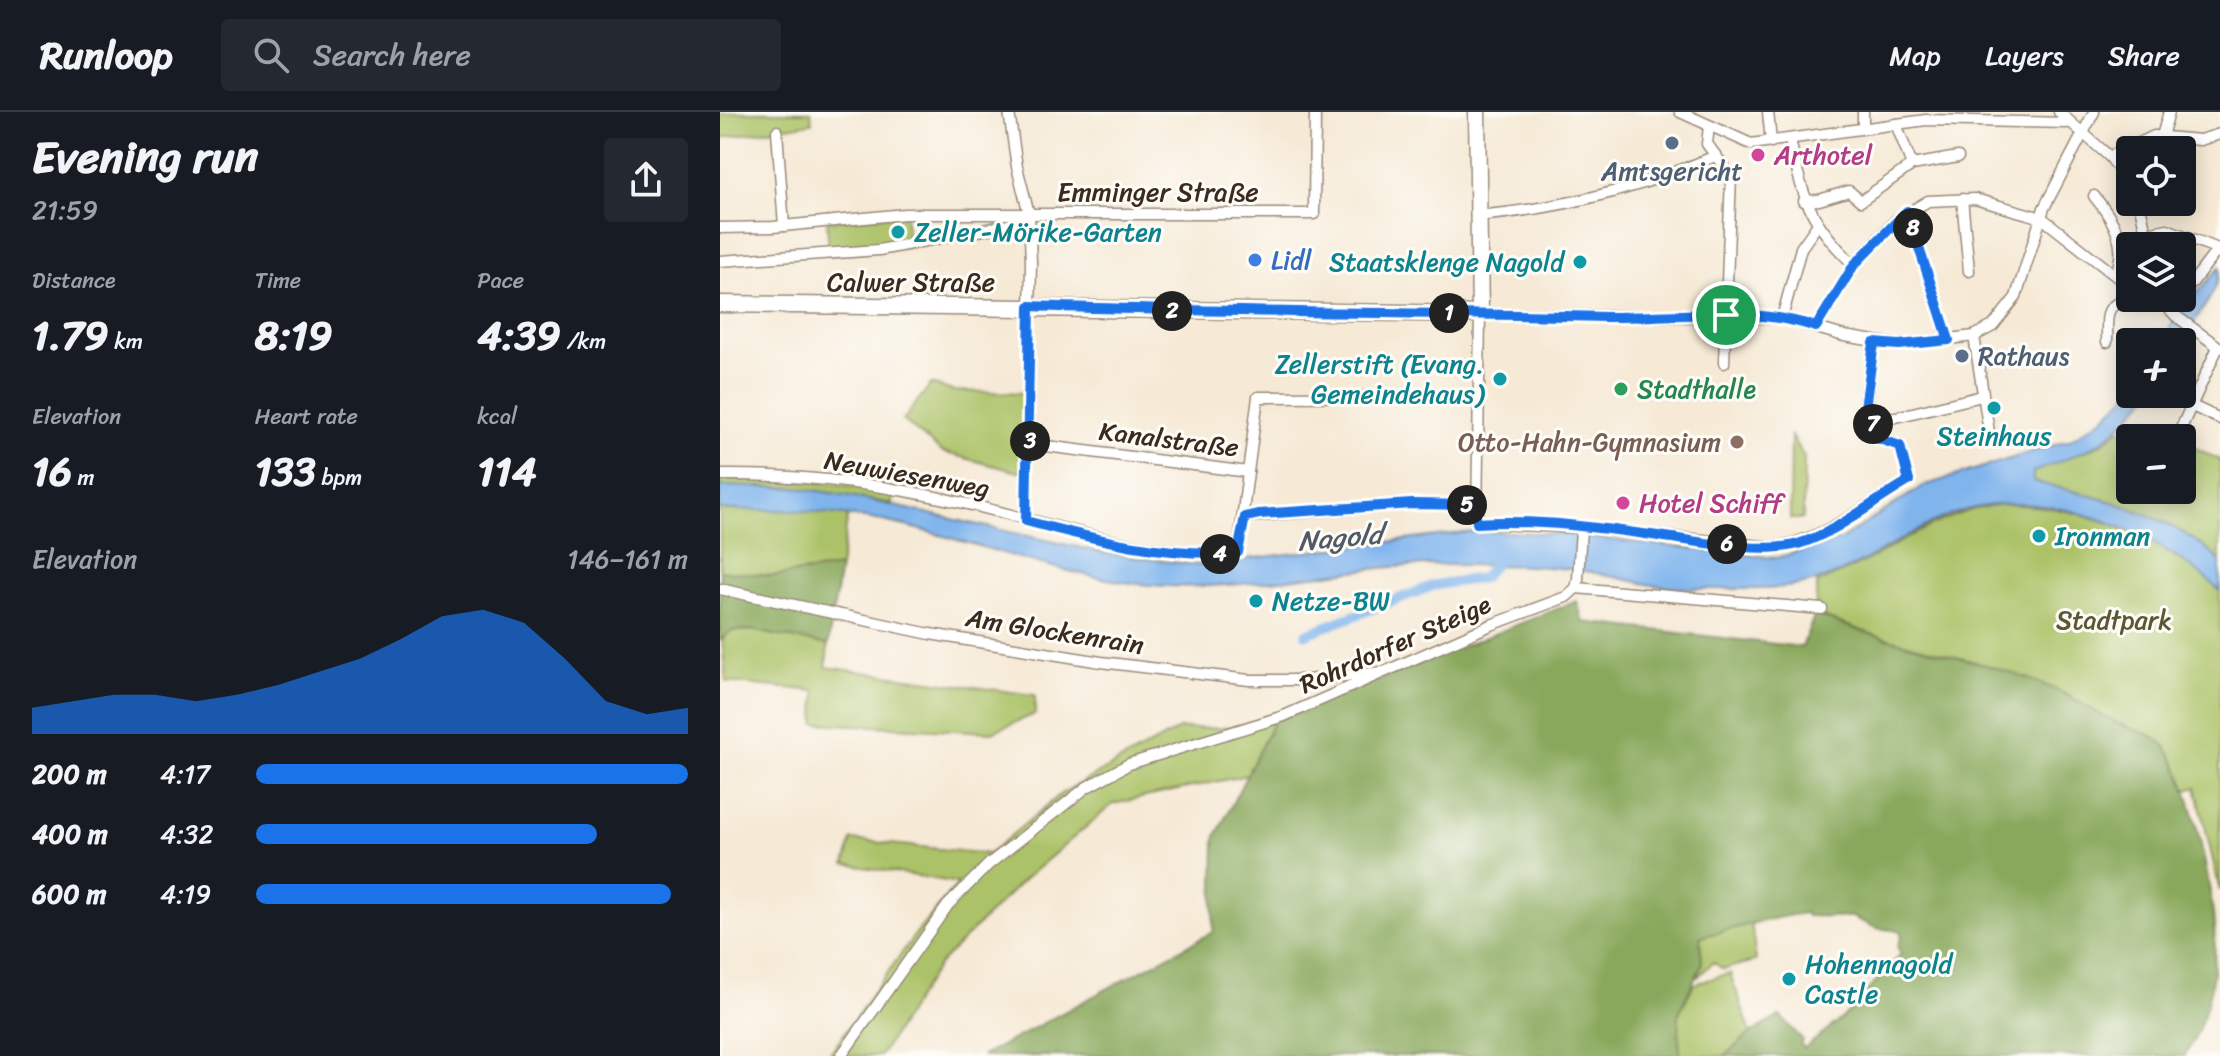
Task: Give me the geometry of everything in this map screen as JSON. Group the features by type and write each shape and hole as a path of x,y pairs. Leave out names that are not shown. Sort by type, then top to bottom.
{"main road":[{"path":"1477,112 1476,216 1480,314"},
{"name":"Calwer Straße","path":"720,304 1480,314"}],"street":[{"path":"1009,112 1019,179 1029,214 1030,444 1026,521"},
{"name":"Emminger Straße","path":"720,261 909,246 1019,223 1029,214 1314,214 1315,112"},
{"path":"1680,112 1751,144 1964,115 2067,123 2085,133 2116,165"},
{"path":"1768,112 1771,142"},
{"path":"1863,112 1863,129"},
{"path":"2059,112 2067,123"},
{"path":"1989,432 1974,336 1993,326 2016,297 2044,208 2094,112"},
{"path":"2162,136 2169,112"},
{"path":"1896,124 1912,165"},
{"path":"1709,126 1707,144 1713,157 1728,167 1731,176 1724,363"},
{"path":"777,131 784,226"},
{"path":"2196,140 2220,134"},
{"path":"1790,140 1804,201 1817,222 1854,265"},
{"path":"2110,157 2116,154"},
{"path":"1476,216 1597,198 1655,182 1713,157"},
{"path":"1804,201 1849,191 1861,201 1912,165 1958,157"},
{"path":"1816,327 1854,265 1907,211 1928,201 1962,199 2008,207 2042,218 2115,275 2122,248 2109,215 2094,196"},
{"path":"1962,199 1969,271"},
{"path":"1907,211 1949,340"},
{"path":"720,228 784,226 905,214 1029,214"},
{"path":"1782,318 1801,248 1817,222"},
{"path":"2152,232 2167,229 2174,232"},
{"path":"2196,241 2218,249 2196,278"},
{"path":"2107,342 2108,308 2116,302"},
{"path":"2173,313 2219,348 2196,393"},
{"path":"1480,314 1474,505 1477,523 1710,543 1772,547 1796,544 1825,533 1909,481 1900,446 1874,437 1872,419 1865,408 1874,343"},
{"name":"Calwer Straße","path":"1480,314 1782,318 1874,343 1899,345 1974,336"},
{"name":"Kanalstraße","path":"1030,444 1248,472 1258,397 1478,396"},
{"path":"1872,419 1896,417 1982,396"},
{"path":"2196,408 2220,419"},
{"name":"Neuwiesenweg","path":"720,475 854,481 963,503 1113,544 1212,554 1238,552 1245,517 1248,472"},
{"path":"1245,517 1412,504 1474,505"},
{"path":"1581,532 1577,583 1822,609"},
{"name":"Rohrdorfer Steige","path":"841,1056 948,905 989,864 1087,787 1129,764 1284,716 1491,625 1566,597 1577,583"},
{"name":"Am Glockenrain","path":"720,589 930,634 1101,662 1249,680 1307,680 1388,672"}],"green space":[{"path":"734,112 811,112 812,123 720,138 720,115"},
{"path":"905,214 909,246 829,255 827,221"},
{"path":"931,384 953,391 1025,393 1022,473 942,452 903,420"},
{"path":"2116,433 2116,504 2196,504 2196,448 2220,460 2220,561 2167,523 2033,482 2032,472 2099,445"},
{"path":"1791,436 1804,457 1803,519 1790,519"},
{"path":"720,478 833,483 893,493 892,504 800,488 720,486"},
{"name":"Stadtpark","path":"2002,504 2062,510 2119,527 2172,554 2220,591 2220,891 2196,787 2187,790 2161,742 2116,723 2057,691 1899,644 1815,614 1817,583 1953,516"},
{"path":"801,509 848,515 840,567 773,576 720,571 720,510"},
{"path":"840,567 828,645 750,630 731,631 720,640 720,571 773,576"},
{"path":"1577,601 1583,622 1802,647 1815,614 1876,635 2030,679 2059,691 2102,716 2158,740 2171,754 2186,788 2205,865 2214,926 2210,992 2196,1035 2185,1056 1724,1056 1751,1033 1780,1016 1803,1040 1800,1044 1805,1048 1863,1001 1863,996 1901,954 1897,946 1902,935 1900,931 1876,928 1852,917 1807,916 1806,913 1700,937 1702,963 1678,1015 1680,1056 982,1056 1213,932 1215,838 1274,721"},
{"path":"750,630 828,645 826,667 1035,695 1035,714 992,732 815,723 816,691 726,682 722,640 730,631"},
{"path":"1274,721 1247,775 1113,804 1021,882 939,964 880,1056 828,1056 914,936 958,883 845,864 852,840 989,854 1062,793 1179,729 1222,728"},
{"path":"1751,921 1756,961 1723,969 1713,962 1697,978 1702,963 1700,937"},
{"path":"1730,973 1751,1033 1724,1056 1680,1056 1678,1015 1694,984"}],"water":[{"path":"2220,267 2216,286 2190,328 2170,328 2180,312 2196,312 2196,294"},
{"path":"2116,405 2116,408 2137,408 2122,424 2116,424 2116,430 2098,444 2033,472 2033,482 2108,500 2179,530 2220,561 2220,591 2161,547 2126,529 2051,507 2013,504 1976,508 1941,519 1856,565 1814,582 1762,589 1668,587 1584,571 1491,565 1399,567 1215,586 1140,584 1051,567 883,521 813,512 720,510 720,486 800,488 850,496 1108,554 1197,565 1479,531 1560,534 1776,558 1840,540 1923,486 2070,440"}],"waterway":[{"path":"1306,634 1435,585 1483,578 1501,555"}],"place":[{"name":"Amtsgericht","path":"1672,143"},
{"name":"Arthotel","path":"1758,155"},
{"name":"Zeller-Mörike-Garten","path":"898,232"},
{"name":"Lidl","path":"1255,260"},
{"name":"Staatsklenge Nagold","path":"1580,262"},
{"name":"Rathaus","path":"1962,356"},
{"name":"Zellerstift (Evang. Gemeindehaus)","path":"1500,379"},
{"name":"Stadthalle","path":"1621,389"},
{"name":"Steinhaus","path":"1994,408"},
{"name":"Otto-Hahn-Gymnasium","path":"1737,442"},
{"name":"Hotel Schiff","path":"1623,503"},
{"name":"Ironman","path":"2039,536"},
{"name":"Netze-BW","path":"1256,601"},
{"name":"Hohennagold Castle","path":"1789,979"}],"route":[{"path":"1907,211 1949,340 1899,345 1874,343 1865,408 1872,419 1874,437 1881,442 1900,446 1909,481 1871,501 1825,533 1796,544 1772,547 1584,528 1477,523 1474,505 1412,504 1307,514 1259,514 1245,517 1238,552 1212,554 1167,552 1113,544 1026,521 1030,444 1030,306 1610,317 1726,315 1782,318 1816,327 1854,265 1907,211"}],"water label":[{"name":"Nagold","path":"1340,537"}]}
